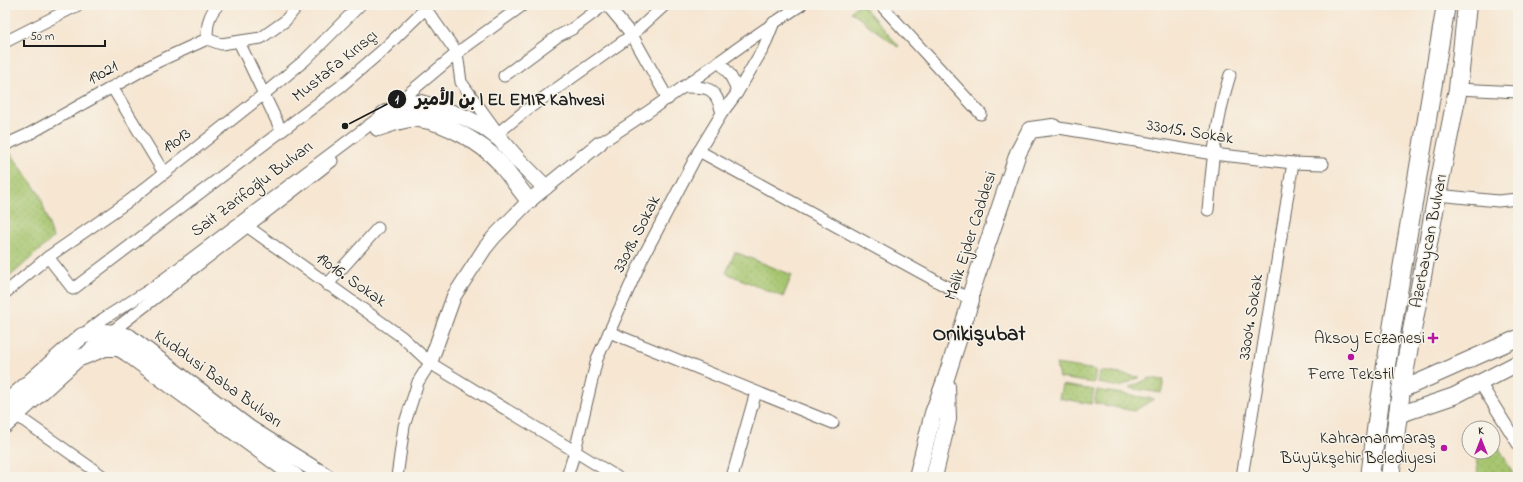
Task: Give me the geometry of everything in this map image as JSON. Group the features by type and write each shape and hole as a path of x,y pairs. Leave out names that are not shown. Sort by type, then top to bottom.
{"main road":[{"name":"Azerbaycan Bulvarı","path":"1370,477 1382,391 1446,5"},
{"name":"Azerbaycan Bulvarı","path":"1390,477 1401,390 1458,89 1467,5"},
{"path":"381,121 401,106 420,103 466,118 499,136 518,160 545,187"},
{"path":"381,121 418,118 442,124 469,138 498,161 529,201"},
{"name":"Malik Ejder Caddesi","path":"917,477 933,414 946,378 971,300 971,293 1018,152 1030,130 1053,127"},
{"name":"Kuddusi Baba Bulvarı","path":"82,336 94,332 114,332 129,337 250,429 327,477"},
{"name":"Sait Zarifoğlu Bulvarı","path":"9,415 24,388 82,336"},
{"path":"1401,390 1518,338"},
{"name":"Kuddusi Baba Bulvarı","path":"77,359 105,348 119,348 296,477"},
{"name":"Sait Zarifoğlu Bulvarı","path":"9,415 77,359"},
{"path":"1398,415 1454,396 1518,363"},
{"name":"Malik Ejder Caddesi","path":"934,477 948,419 946,378"}],"street":[{"path":"5,42 78,5"},
{"path":"213,7 207,24 207,39 221,44 261,38 285,21 298,5"},
{"name":"19013","path":"5,293 48,256 128,201 264,94 305,60 360,5"},
{"name":"Sait Zarifoğlu Bulvarı","path":"77,359 114,332 347,149 381,121 457,53 523,5"},
{"path":"504,76 558,36 572,29 605,5 632,35 668,99"},
{"path":"424,7 457,53 461,82 499,136 525,111 632,35 665,5"},
{"path":"397,477 404,426 418,382 430,363 454,296 494,237 529,201 600,143 668,99 774,22 801,5"},
{"path":"881,5 981,114"},
{"name":"Mustafa Kırısçı","path":"48,256 73,289 340,86 384,50 424,7"},
{"name":"33018. Sokak","path":"566,477 575,451 597,359 643,257 698,151 737,92 764,47 774,22"},
{"name":"19021","path":"5,144 29,134 156,62 207,39"},
{"path":"239,42 281,130"},
{"path":"719,62 735,83 737,92"},
{"path":"1208,210 1213,154 1225,90 1230,75"},
{"path":"112,87 164,173"},
{"path":"683,87 702,87 711,90 718,98 722,113"},
{"path":"1458,89 1518,92"},
{"name":"Sait Zarifoğlu Bulvarı","path":"82,336 103,319 151,289 381,121"},
{"name":"33015. Sokak","path":"1053,127 1213,154 1293,163 1323,164"},
{"path":"698,151 971,300"},
{"name":"33004. Sokak","path":"1242,477 1293,163"},
{"path":"1437,195 1498,201 1518,199"},
{"name":"19016. Sokak","path":"248,227 327,285 402,337 430,363 617,477"},
{"path":"327,285 378,228"},
{"path":"609,332 833,423"},
{"path":"1480,383 1518,444"},
{"path":"5,399 24,388"},
{"path":"732,477 756,392"},
{"path":"9,415 104,477"}],"green space":[{"path":"857,5 862,5 899,46 898,47 851,12"},
{"path":"10,152 40,195 53,238 5,281 5,155"},
{"path":"735,252 792,275 783,297 726,273"},
{"path":"1056,364 1096,370 1094,383 1059,378"},
{"path":"1100,371 1140,377 1120,387 1098,383"},
{"path":"1150,378 1164,380 1161,393 1129,388"},
{"path":"1062,385 1094,390 1091,404 1059,398"},
{"path":"1097,390 1154,399 1134,411 1094,403"},
{"path":"1501,452 1515,477 1478,477 1477,460 1501,460"}],"place":[{"name":"بن الأمير | EL EMIR Kahvesi","path":"345,126"},
{"name":"Aksoy Eczanesi","path":"1433,338"},
{"name":"Ferre Tekstil","path":"1351,357"},
{"name":"Kahramanmaraş Büyükşehir Belediyesi","path":"1444,448"}],"district":[{"name":"Onikişubat","path":"979,335"}]}
